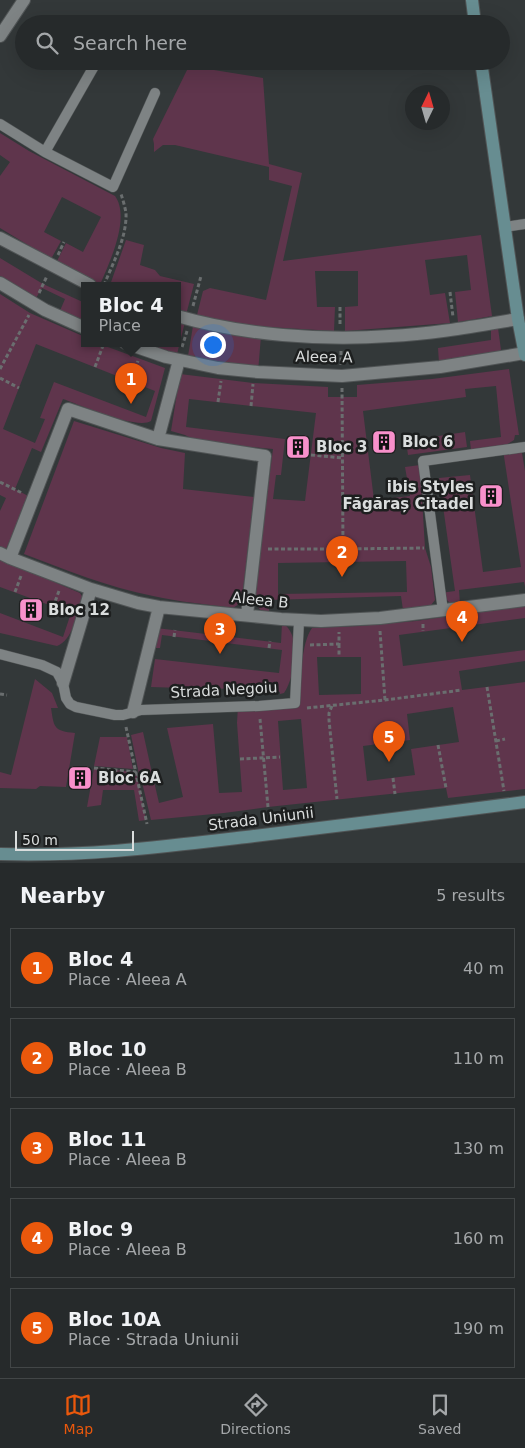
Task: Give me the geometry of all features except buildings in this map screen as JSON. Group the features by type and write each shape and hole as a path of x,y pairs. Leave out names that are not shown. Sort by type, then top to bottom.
{"main road":[{"path":"472,0 474,15"},
{"path":"482,70 518,319 524,340 525,354"},
{"name":"Strada Uniunii","path":"0,854 54,855 112,852 368,823 525,802"}],"street":[{"path":"0,36 24,0"},
{"path":"0,238 84,282"},
{"path":"0,283 34,304 81,326"},
{"name":"Aleea A","path":"184,318 262,332 340,337 391,336 455,329 518,319"},
{"name":"Aleea A","path":"136,347 179,360 223,368 342,376 440,367 525,354"},
{"path":"158,439 179,360"},
{"path":"5,555 34,499 68,409 158,439 265,456 247,615"},
{"name":"Aleea B","path":"5,555 91,590 117,598 159,607 299,621 380,618 443,612 525,600"},
{"path":"63,683 91,590"},
{"path":"128,713 159,607"}],"lane":[{"path":"45,152 92,70"},
{"path":"0,124 45,152 113,187 155,93"},
{"path":"505,227 525,224"},
{"path":"443,612 423,462 525,447"},
{"name":"Strada Negoiu","path":"0,654 57,672 70,704 105,713 295,703 299,621"}],"path":[{"path":"105,282 121,239 126,213 121,193 113,187"},
{"path":"181,343 184,318 201,276"},
{"path":"450,292 455,329"},
{"path":"0,369 34,304"},
{"path":"95,367 102,347"},
{"path":"179,360 181,347"},
{"path":"131,381 142,349"},
{"path":"218,402 223,368"},
{"path":"251,406 254,371"},
{"path":"342,376 343,549"},
{"path":"0,378 19,388"},
{"path":"311,455 343,458"},
{"path":"0,482 34,499"},
{"path":"254,549 434,548"},
{"path":"380,618 385,700"},
{"path":"339,627 339,657"},
{"path":"174,637 175,630"},
{"path":"221,642 222,636"},
{"path":"269,648 270,641"},
{"path":"304,645 339,644"},
{"path":"487,687 504,791"},
{"path":"295,703 305,708 332,706 462,690"},
{"path":"0,694 7,695"},
{"path":"259,706 268,807"},
{"path":"332,706 329,720 337,799"},
{"path":"128,713 128,735 147,824"},
{"path":"496,741 505,739"},
{"path":"438,745 446,788"},
{"path":"240,759 280,757"},
{"path":"94,768 153,775"},
{"path":"393,778 395,794"}],"shaded area":[{"path":"187,70 214,70 263,78 269,164 302,173 283,261 481,235 492,316 458,322 455,292 471,290 467,255 425,260 430,295 445,293 450,323 345,331 345,307 358,306 358,271 315,271 317,307 335,307 334,331 231,323 197,315 203,291 210,288 266,300 292,186 269,180 269,167 175,145 163,145 154,152 153,139"},
{"path":"0,133 29,151 115,196 121,216 120,228 113,253 101,282 93,282 78,276 56,263 66,243 83,252 101,217 62,197 44,232 61,241 51,259 0,228 0,176 10,162 0,155"},
{"path":"126,240 144,245 140,265 155,270 160,276 194,284 186,315 181,313 181,282 111,282"},
{"path":"0,258 43,284 81,301 81,322 59,313 65,299 42,288 36,298 0,276"},
{"path":"0,294 30,313 81,335 81,347 108,347 165,368 151,421 144,423 121,420 63,399 41,452 32,448 15,489 30,497 6,549 3,551 0,549 0,511 6,498 0,495","holes":["36,344 155,391 146,417 54,382 40,418 45,419 35,443 3,429"]},
{"path":"181,317 186,318 181,338"},
{"path":"193,326 261,336 258,372 187,362"},
{"path":"498,328 501,350 498,353 439,363 438,348 491,340 491,329"},
{"path":"155,347 179,347 177,354"},
{"path":"509,369 519,435 515,435 514,440 506,445 471,450 470,441 501,437 496,386 465,389 466,397 363,411 374,500 410,496 405,467 420,465 425,548 431,567 435,600 431,605 423,609 403,610 401,596 269,600 269,611 262,612 255,603 254,597 273,449 199,442 171,431 180,374 253,383 328,387 328,397 357,397 357,385 432,379","holes":["189,399 316,413 305,501 273,499 276,475 281,475 285,439 186,427","406,561 407,592 278,594 278,563"]},
{"path":"74,421 161,448 185,453 183,489 254,497 242,598 239,604 233,608 173,600 136,592 87,578 24,554"},
{"path":"465,432 467,447 408,455 406,441"},
{"path":"521,447 525,471 525,587 524,582 459,590 460,604 449,602 440,593 455,591 439,478 470,475 483,572 521,567 503,450"},
{"path":"0,559 80,593 83,598 77,618 67,638 62,643 57,646 0,633 0,613 63,637 71,613 0,587"},
{"path":"525,605 525,618 399,635 403,666 525,650 525,661 459,671 462,690 525,682 525,789 448,798 446,788 151,820 141,778 153,777 159,803 183,797 167,728 213,724 219,793 242,792 237,723 238,706 300,706 301,671 308,635 312,628 416,621","holes":["317,657 361,657 361,694 319,695","453,707 459,742 411,749 415,775 367,781 363,746 410,740 407,714","301,719 307,788 283,790 278,721"]},
{"path":"282,623 288,628 292,636 295,656 291,677 284,693 280,694 280,692 266,687 214,689 151,687 155,659 279,673 282,650 162,635 160,648 154,648 156,628 281,643"},
{"path":"35,679 52,693 58,708 51,708 56,727 63,731 75,733 66,787 40,786 36,789 0,788 0,772 11,775"},
{"path":"143,732 152,773 139,774 131,735"},
{"path":"100,737 127,737 133,769 94,766"},
{"path":"94,768 136,772 146,820 139,821 134,790 103,790 101,805 87,807"}],"place":[{"name":"Bloc 4","path":"131,404"},
{"name":"Bloc 6","path":"384,442"},
{"name":"Bloc 3","path":"298,447"},
{"name":"ibis Styles Făgăraș Citadel","path":"491,496"},
{"name":"Bloc 10","path":"342,577"},
{"name":"Bloc 12","path":"31,610"},
{"name":"Bloc 9","path":"462,642"},
{"name":"Bloc 11","path":"220,654"},
{"name":"Bloc 10A","path":"389,762"},
{"name":"Bloc 6A","path":"80,778"}]}
